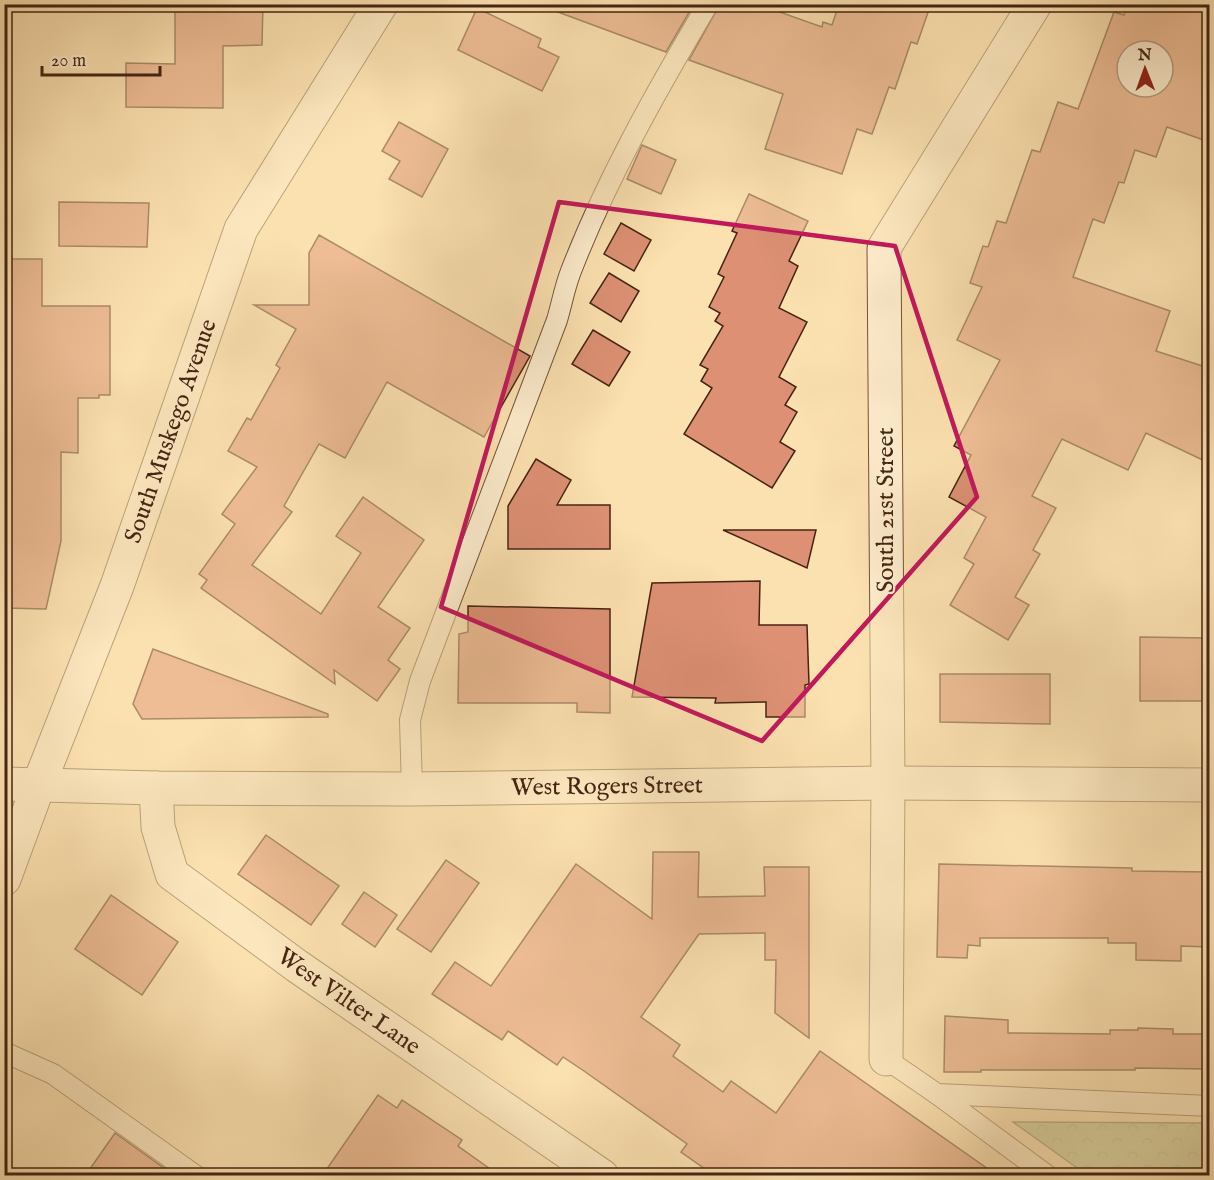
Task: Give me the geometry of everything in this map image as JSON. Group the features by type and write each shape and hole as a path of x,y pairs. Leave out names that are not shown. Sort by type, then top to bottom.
{"street":[{"name":"South Muskego Avenue","path":"4,879 117,586 241,229 381,4"},
{"name":"South 21st Street","path":"886,1059 888,783 884,248 1035,4"},
{"name":"West Rogers Street","path":"4,784 156,788 412,789 888,783 1209,784"},
{"name":"West Vilter Lane","path":"156,788 158,827 172,874 297,966 602,1176"}],"lane":[{"path":"412,789 410,720 420,681 557,320 570,272 616,170 673,62 708,4"},
{"path":"4,1052 53,1074 196,1176"},
{"path":"886,1059 1048,1176"},
{"path":"937,1094 1209,1106"}],"highlighted area":[{"path":"559,202 895,246 977,497 762,741 441,607"}],"green space":[{"path":"1013,1122 1209,1123 1209,1175 1087,1175"}],"building":[{"path":"175,4 263,4 262,45 223,46 223,108 126,107 126,63 175,64"},
{"path":"548,4 694,4 666,52 547,8"},
{"path":"720,4 757,4 822,27 823,22 832,25 839,4 931,4 917,44 911,42 895,89 889,87 872,134 857,129 842,174 765,149 783,94 689,60"},
{"path":"1127,4 1209,4 1209,142 1167,127 1156,157 1135,150 1124,183 1119,182 1104,223 1093,219 1073,277 1170,311 1156,351 1209,368 1209,463 1146,433 1128,470 1062,439 1032,496 1056,508 1033,550 1040,554 1015,597 1029,605 1008,640 950,605 974,564 964,558 986,517 949,497 971,455 954,446 1000,360 957,340 982,287 970,283 983,246 988,247 997,221 1006,223 1032,150 1040,152 1058,102 1078,109 1114,12 1124,15"},
{"path":"477,8 541,39 538,47 559,57 542,91 458,50"},
{"path":"399,122 448,149 422,197 389,179 400,161 382,151"},
{"path":"642,145 676,160 661,194 627,179"},
{"path":"749,194 808,221 789,261 798,266 779,308 807,322 779,377 796,387 785,405 797,412 780,442 795,451 772,488 684,434 712,388 701,381 708,369 700,365 723,326 715,321 720,313 709,307 724,277 718,274 737,233 732,231"},
{"path":"59,202 149,203 147,247 59,246"},
{"path":"621,223 651,240 634,271 604,254"},
{"path":"319,235 530,356 484,437 387,382 345,458 319,444 284,506 292,512 252,565 321,614 361,553 336,536 363,497 424,540 378,607 410,628 388,660 400,669 377,701 334,670 335,684 201,588 207,580 199,574 235,524 222,514 257,467 228,451 247,418 251,420 280,368 276,365 296,329 254,305 309,305 309,253"},
{"path":"4,259 42,259 42,306 110,306 110,395 99,395 99,398 78,398 78,453 61,452 61,541 46,609 4,608"},
{"path":"609,273 639,291 621,322 590,303"},
{"path":"593,330 630,352 609,386 572,364"},
{"path":"536,459 571,480 557,505 610,505 610,549 508,549 508,506"},
{"path":"723,530 816,530 807,568"},
{"path":"760,581 759,625 807,625 809,684 805,685 805,717 766,717 766,702 715,703 716,698 632,697 652,583"},
{"path":"468,606 610,609 610,713 577,712 577,703 458,703 459,634 468,632"},
{"path":"1140,637 1209,638 1209,701 1140,701"},
{"path":"153,649 328,714 328,717 142,719 133,704"},
{"path":"940,674 1050,674 1050,724 940,722"},
{"path":"266,835 339,886 311,925 238,874"},
{"path":"653,852 699,852 698,897 765,896 764,867 809,867 809,1038 775,1013 776,960 765,960 765,933 699,934 641,1017 680,1045 673,1056 723,1092 731,1081 776,1113 820,1051 998,1176 715,1176 681,1152 687,1144 563,1057 557,1065 508,1031 502,1040 432,994 455,962 491,986 576,864 652,919"},
{"path":"446,860 479,883 431,952 397,929"},
{"path":"939,864 1209,872 1209,947 1181,946 1181,961 1136,960 1136,943 1108,943 1108,938 980,938 980,946 968,945 967,958 937,957"},
{"path":"364,892 397,915 375,947 342,924"},
{"path":"111,895 178,942 142,995 75,949"},
{"path":"945,1016 1008,1020 1008,1033 1110,1034 1110,1030 1138,1030 1138,1028 1173,1029 1173,1034 1209,1034 1209,1069 1135,1068 1135,1070 944,1072"},
{"path":"378,1095 397,1108 402,1100 462,1140 458,1146 500,1176 322,1176"},
{"path":"115,1133 175,1176 85,1176"}]}
